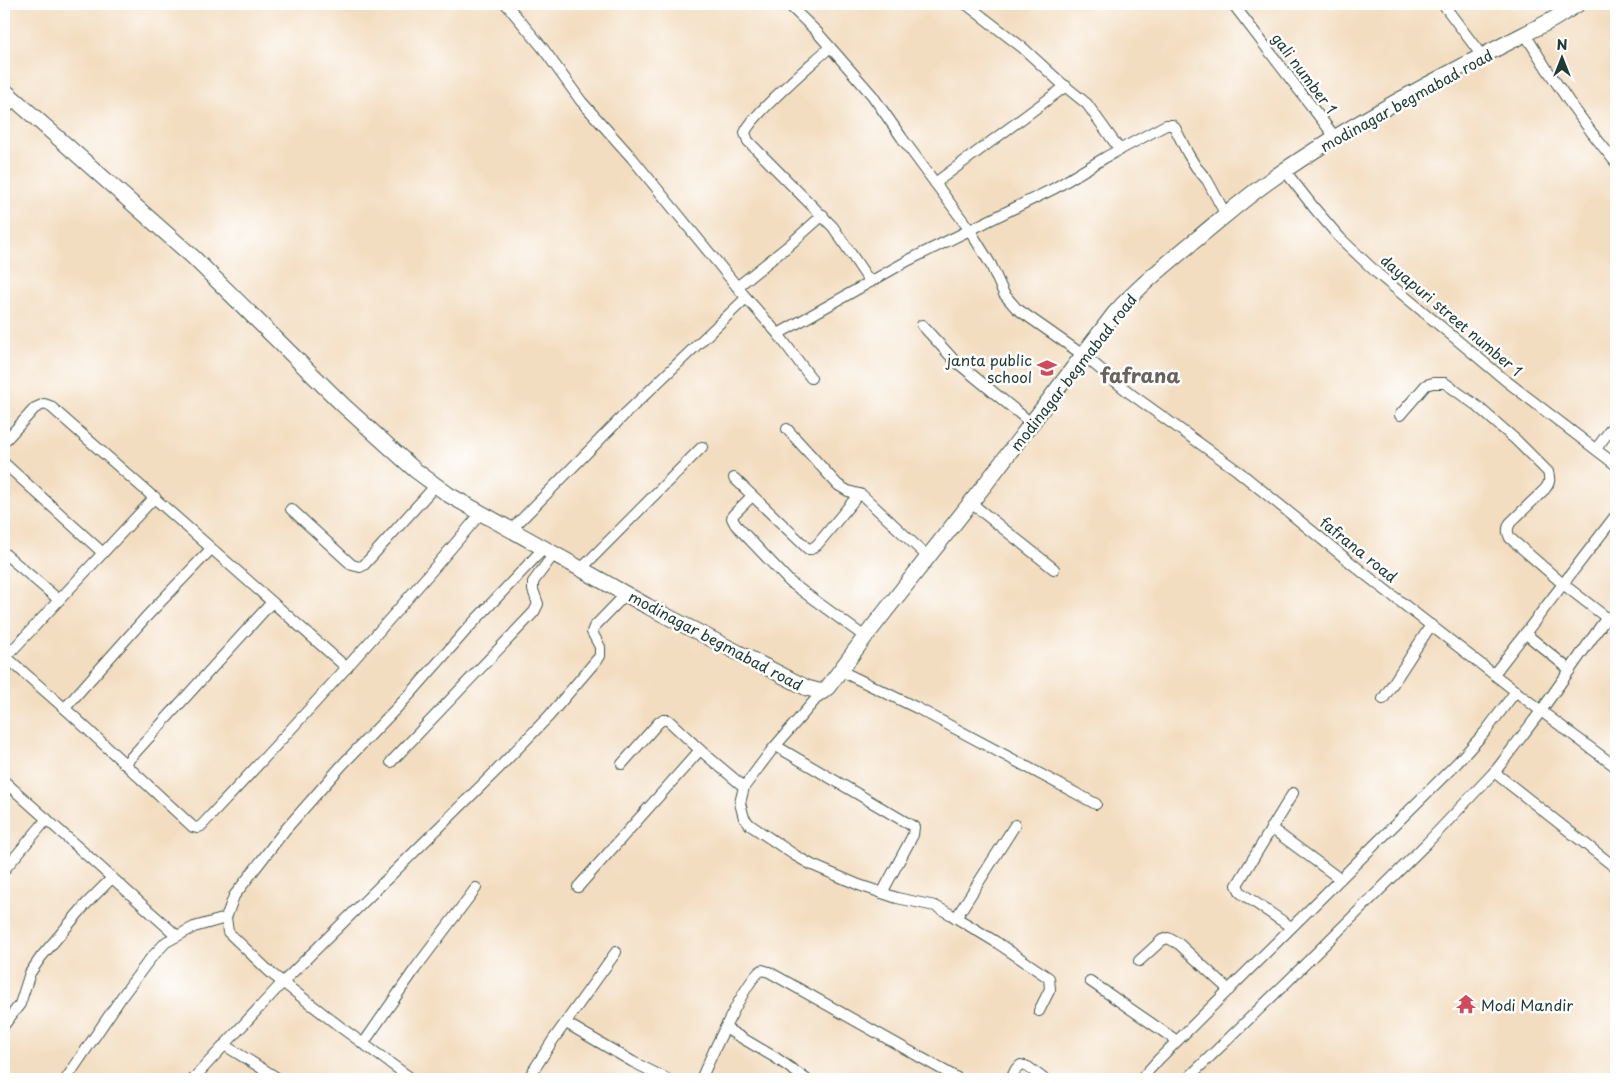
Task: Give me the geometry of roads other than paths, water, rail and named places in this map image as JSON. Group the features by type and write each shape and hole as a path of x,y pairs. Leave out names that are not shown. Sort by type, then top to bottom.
{"street":[{"path":"506,4 542,47 581,101 632,158 746,298 778,334 811,378"},
{"name":"fafrana road","path":"788,4 830,47 872,95 977,241 1009,302 1083,355 1130,394 1238,471 1366,575 1616,767"},
{"path":"966,4 1023,48 1087,104 1120,150"},
{"name":"gali number 1","path":"1234,4 1336,137"},
{"path":"1443,4 1482,56"},
{"name":"modinagar begmabad road","path":"9,94 193,257 343,405 435,486 621,590 806,688 822,692 828,687 971,503 1083,355 1128,299 1158,271 1226,214 1336,137 1374,114 1578,4"},
{"path":"1525,34 1549,76 1616,162"},
{"path":"830,47 766,107 746,128 745,133 748,141 834,227 870,282"},
{"path":"935,183 1066,86"},
{"path":"4,112 9,94"},
{"path":"778,334 969,229 1055,188 1166,125 1172,125 1196,167 1206,178 1226,214"},
{"name":"dayapuri street number 1","path":"1285,171 1314,209 1341,239 1378,274 1505,380 1616,465"},
{"path":"737,287 787,247 822,215"},
{"path":"511,530 619,420 746,298"},
{"path":"922,325 954,360 1031,423"},
{"path":"1400,415 1426,385 1445,383 1477,406 1516,440 1548,472 1550,478 1549,484 1510,522 1507,532 1510,538 1616,625"},
{"path":"4,442 35,408 44,404 50,406 347,668"},
{"path":"1596,449 1616,422"},
{"path":"787,429 838,485 848,492 859,494 868,500 928,557"},
{"path":"581,568 702,447"},
{"path":"4,463 103,553"},
{"path":"734,478 804,548 811,549 817,545 859,494"},
{"path":"291,509 352,564 360,567 435,486"},
{"path":"752,496 733,515 732,520 734,524 790,582 865,637"},
{"path":"155,498 5,656 65,708 193,827 199,827 347,668 481,513"},
{"path":"971,503 1054,569"},
{"path":"1494,674 1616,515"},
{"path":"65,708 146,617 212,549"},
{"path":"391,762 534,612 538,604 533,590 533,582 549,551"},
{"path":"412,1079 363,1044 255,958 228,932 226,918 234,896 285,830 469,627 549,551"},
{"path":"4,553 59,600"},
{"path":"193,1079 283,982 436,832 549,716 600,656 600,647 592,632 621,590"},
{"path":"125,764 272,602"},
{"path":"1187,1079 1426,844 1494,772 1541,711 1607,617"},
{"path":"1383,699 1432,625"},
{"path":"1526,634 1570,670"},
{"path":"840,671 917,708 1096,804"},
{"path":"1141,1079 1457,763 1485,732 1516,691"},
{"path":"822,692 744,787 740,804 744,818 750,825 812,865 882,893 935,906 996,942 1049,978 1050,989 1039,1011"},
{"path":"622,764 659,722 665,719 744,787"},
{"path":"776,746 914,827 914,835 882,893"},
{"path":"578,887 700,750"},
{"path":"1494,772 1616,868"},
{"path":"4,781 176,935"},
{"path":"1291,927 1241,893 1237,888 1238,882 1293,793"},
{"path":"4,870 47,819"},
{"path":"956,918 1015,824"},
{"path":"1271,828 1340,879"},
{"path":"4,1025 20,1004 30,973 41,957 87,903 112,878"},
{"path":"363,1044 421,961 476,888"},
{"path":"66,1079 150,959 166,942 176,935 201,925 226,918"},
{"path":"1139,961 1162,940 1168,938 1179,944 1229,990"},
{"path":"528,1079 616,952"},
{"path":"701,1079 725,1028 753,978 762,970 769,972 959,1079"},
{"path":"1090,981 1178,1041"},
{"path":"566,1023 667,1079"},
{"path":"725,1028 776,1058 806,1079"},
{"path":"224,1045 279,1079"},
{"path":"1011,1079 1016,1069 1021,1065 1028,1067 1044,1079"}],"place":[{"name":"janta public school","path":"1047,368"},
{"name":"Modi Mandir","path":"1466,1004"}],"district":[{"name":"fafrana","path":"1140,375"}]}
